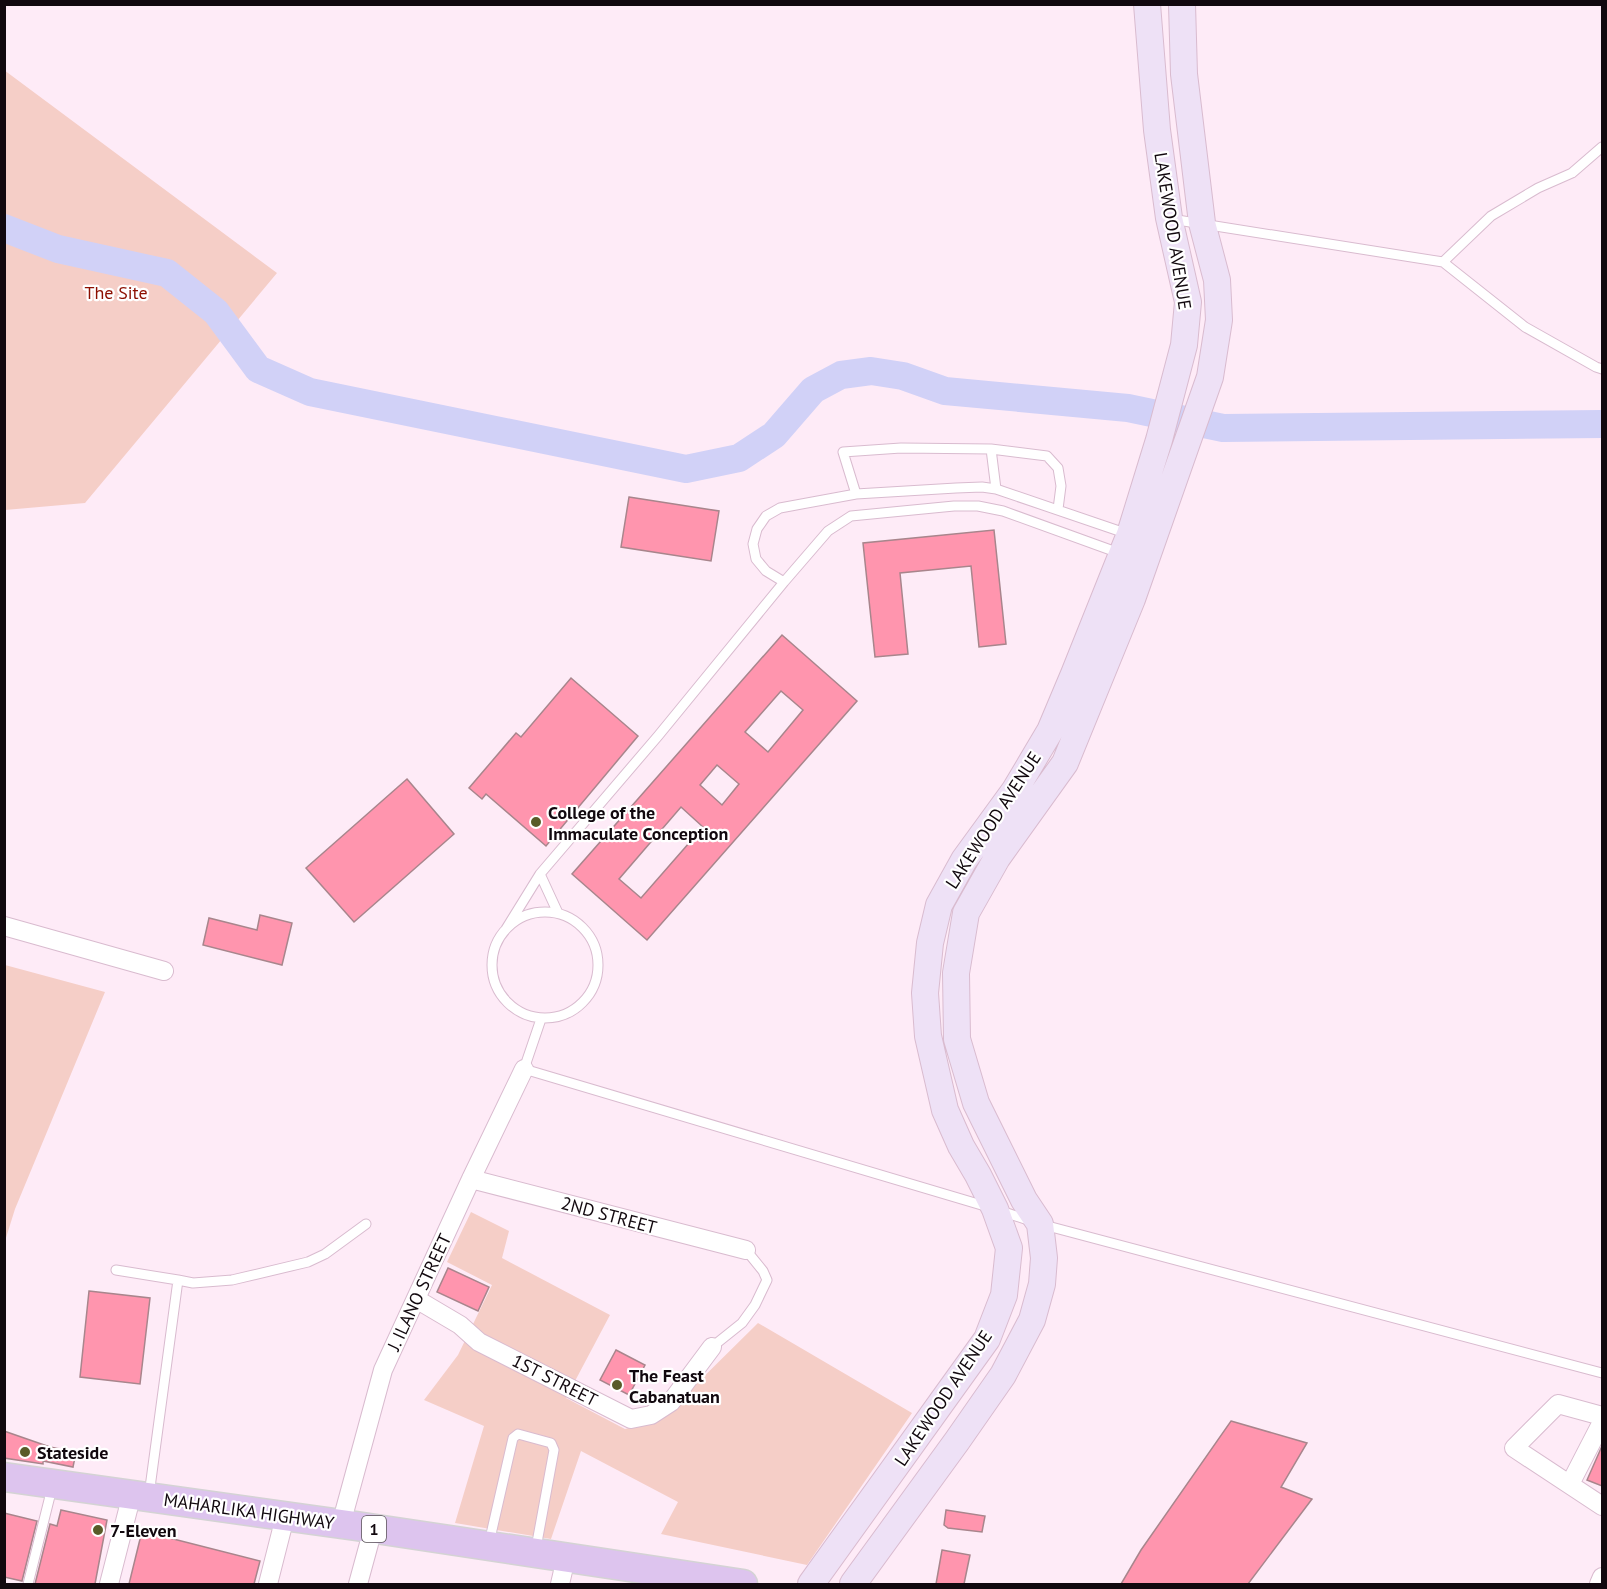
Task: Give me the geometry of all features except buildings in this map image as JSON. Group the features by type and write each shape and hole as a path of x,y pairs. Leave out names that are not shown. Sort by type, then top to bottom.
{"main road":[{"name":"LAKEWOOD AVENUE","path":"811,1584 987,1339 1004,1295 1009,1248 995,1209 961,1146 945,1110 928,1036 925,993 930,943 939,905 964,860 1015,790 1050,731 1127,544 1159,440 1184,345 1188,302 1169,218 1157,130 1148,4"},
{"name":"LAKEWOOD AVENUE","path":"853,1584 996,1384 1032,1320 1041,1284 1044,1258 1040,1224 1024,1200 976,1103 957,1039 956,973 966,913 997,858 1065,763 1132,599 1210,377 1219,320 1217,280 1202,223 1184,74 1182,4"},
{"name":"MAHARLIKA HIGHWAY","path":"4,1477 488,1546 535,1554 563,1571 743,1584"}],"street":[{"path":"4,926 164,971"},
{"name":"J. ILANO STREET","path":"341,1524 383,1370 524,1069"},
{"name":"2ND STREET","path":"471,1179 746,1250"},
{"name":"1ST STREET","path":"416,1299 460,1325 479,1342 631,1419 651,1415 671,1402 712,1347"},
{"path":"1602,1416 1558,1404 1514,1448 1602,1506"},
{"path":"1570,1484 1602,1422"},
{"path":"109,1584 140,1495"},
{"path":"268,1584 285,1517"},
{"path":"358,1584 373,1529"},
{"path":"1599,1584 1602,1577"}],"lane":[{"path":"1443,262 1491,216 1538,188 1572,173 1602,147"},
{"path":"1169,218 1443,262 1525,327 1602,369"},
{"path":"856,494 843,452 902,448 991,449 1047,456 1058,468 1061,486 1058,509"},
{"path":"991,449 996,489"},
{"path":"784,582 766,571 756,559 753,544 757,529 766,516 780,508 856,494 956,488 996,489 1058,509 1127,544"},
{"path":"506,929 521,917 539,912 558,913 576,921 589,936 597,954 597,974 591,993 578,1007 560,1017 541,1019 524,1015 510,1006 499,992 493,976 492,959 496,943 540,874 828,531 850,516 954,506 978,506 1127,544"},
{"path":"540,874 558,913"},
{"path":"541,1019 524,1069 1040,1224 1602,1373"},
{"path":"116,1270 193,1283 232,1280 308,1262 325,1254 366,1224"},
{"path":"712,1347 742,1323 755,1305 766,1280 763,1271 746,1250"},
{"path":"140,1495 178,1280"},
{"path":"488,1546 513,1438 518,1434 551,1443 554,1450 535,1554"},
{"path":"28,1584 53,1485"}],"green space":[{"name":"The Site","path":"4,70 277,273 85,503 5,510"},
{"path":"5,965 105,992 15,1209 5,1241"},
{"path":"471,1212 509,1231 502,1258 610,1315 566,1398 625,1429 652,1422 675,1405 758,1323 912,1413 807,1565 661,1534 678,1502 581,1451 551,1539 455,1523 484,1426 424,1400 458,1355 492,1285 447,1262"}],"waterway":[{"path":"4,228 58,249 167,273 216,312 258,369 310,392 686,469 739,458 774,435 813,390 841,375 871,371 903,376 945,391 1128,408 1223,428 1602,424"}],"place":[{"name":"College of the Immaculate Conception","path":"536,822"},
{"name":"The Feast Cabanatuan","path":"617,1385"},
{"name":"Stateside","path":"25,1452"},
{"name":"7-Eleven","path":"98,1530"}]}
